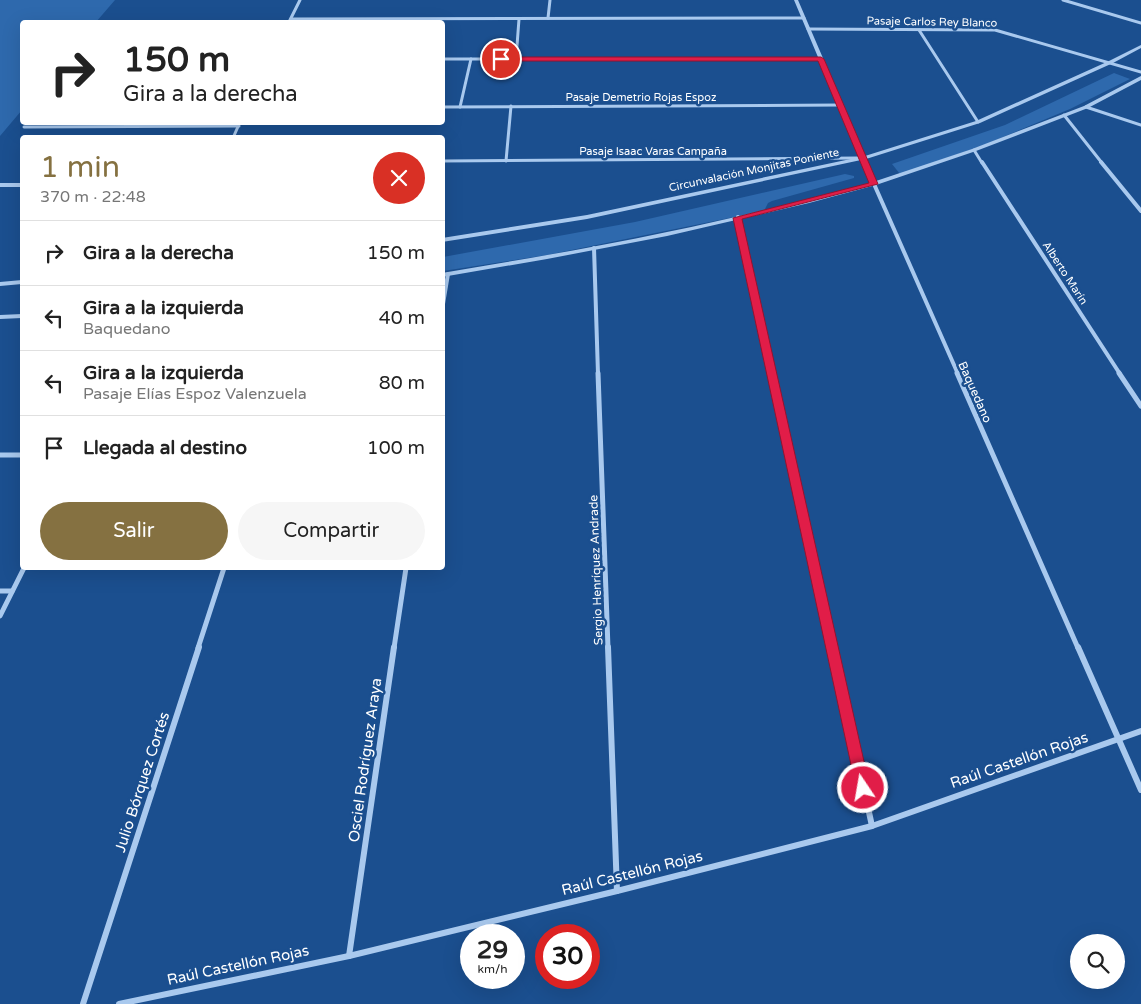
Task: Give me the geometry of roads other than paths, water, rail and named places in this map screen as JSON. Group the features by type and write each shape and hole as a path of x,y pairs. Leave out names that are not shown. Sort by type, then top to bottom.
{"street":[{"path":"290,20 300,0"},
{"path":"548,18 550,0"},
{"name":"Baquedano","path":"796,0 874,184 1141,790"},
{"path":"1062,0 1141,23"},
{"path":"404,20 804,18"},
{"path":"516,59 519,19"},
{"name":"Pasaje Carlos Rey Blanco","path":"808,29 995,30 1141,72"},
{"path":"919,30 978,122"},
{"name":"Circunvalación Monjitas Poniente","path":"445,240 587,217 863,158 978,122 1111,62 1141,46"},
{"path":"445,59 821,59"},
{"path":"460,107 470,59"},
{"path":"445,274 594,248 738,218 874,184 974,150 1086,107 1141,78"},
{"name":"Pasaje Demetrio Rojas Espoz","path":"445,107 840,105"},
{"path":"506,161 511,106"},
{"path":"1086,107 1141,125"},
{"path":"1064,115 1141,211"},
{"path":"24,127 167,125"},
{"name":"Alberto Marín","path":"974,150 1141,406"},
{"name":"Pasaje Isaac Varas Campaña","path":"445,161 863,158"},
{"path":"0,185 20,185"},
{"path":"738,218 872,826"},
{"name":"Sergio Henríquez Andrade","path":"594,248 617,891"},
{"path":"0,284 20,282"},
{"path":"0,317 20,316"},
{"path":"0,455 20,455"},
{"path":"0,616 23,570"},
{"name":"Julio Bórquez Cortés","path":"83,1004 223,570"},
{"name":"Osciel Rodríguez Araya","path":"349,956 406,570"},
{"path":"0,591 12,591"},
{"name":"Raúl Castellón Rojas","path":"119,1004 349,956 617,891 872,826 1141,731"}]}
